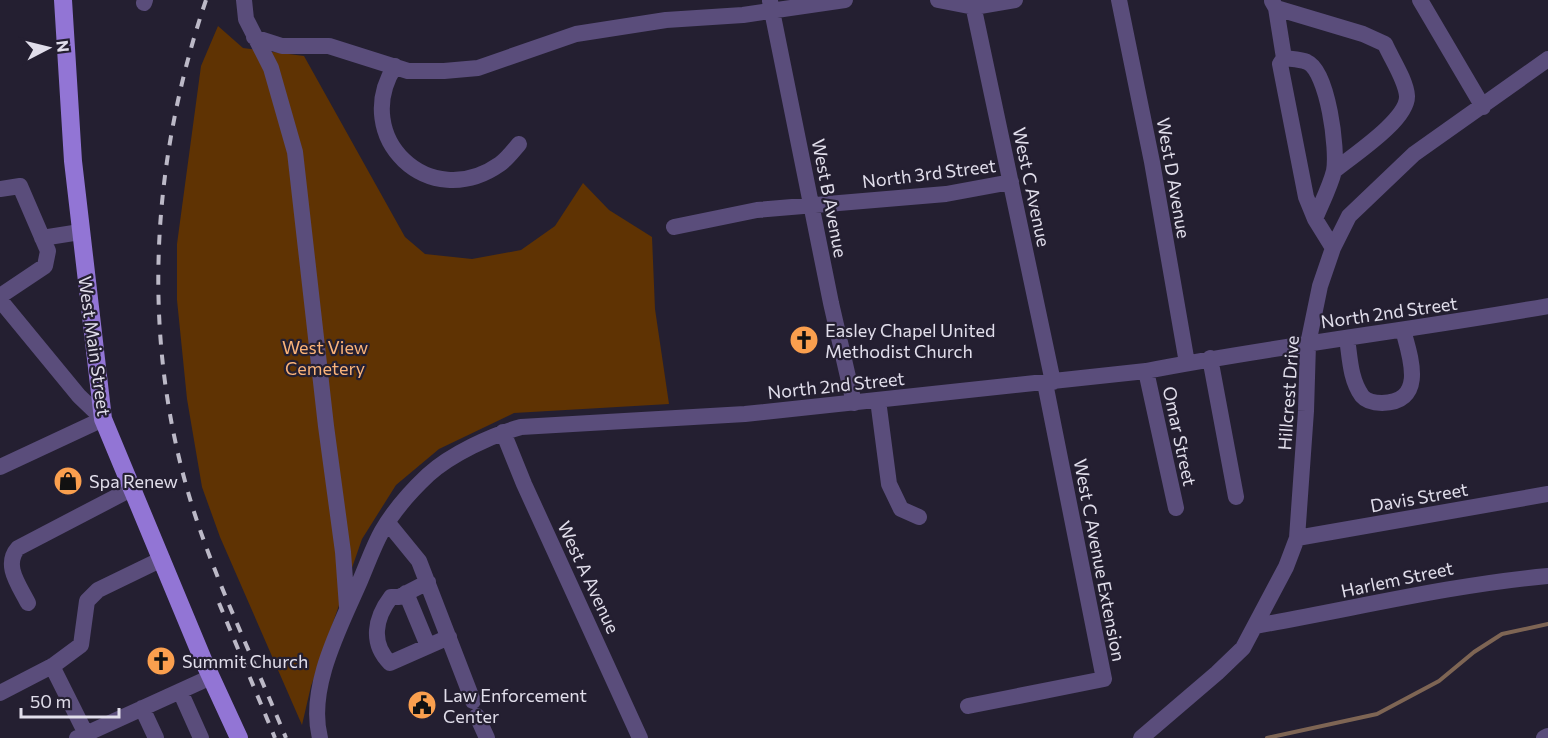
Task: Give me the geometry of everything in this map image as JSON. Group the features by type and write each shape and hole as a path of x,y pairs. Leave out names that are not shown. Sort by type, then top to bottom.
{"main road":[{"name":"West Main Street","path":"63,0 80,232 103,419 211,677 239,738"}],"street":[{"path":"244,0 246,19 271,68 295,152 326,426 343,552 347,611"},
{"path":"254,37 282,46 329,46 408,71 478,68 576,34 771,5 845,0"},
{"path":"938,0 973,4 1015,0"},
{"name":"West D Avenue","path":"1119,0 1152,162 1187,363"},
{"path":"1420,0 1483,107"},
{"name":"West C Avenue","path":"973,4 1011,182 1049,382"},
{"path":"1333,248 1315,219 1306,197 1280,64 1284,58 1274,4 1363,34 1384,44 1407,93 1406,105 1397,118 1334,171"},
{"name":"West B Avenue","path":"771,5 854,403"},
{"path":"1284,58 1307,62 1317,71 1323,82 1334,145 1334,171 1315,219"},
{"name":"Hillcrest Drive","path":"1140,738 1243,648 1286,567 1296,538 1308,344 1320,286 1333,248 1349,216 1414,154 1548,59"},
{"path":"395,66 386,81 380,104 384,124 392,146 406,162 426,177 464,180 484,173 502,163 519,144"},
{"name":"North 3rd Street","path":"674,227 757,210 946,194 1011,182"},
{"path":"0,189 20,186 48,251 45,266 0,298 79,396 103,419 0,467"},
{"path":"42,238 80,232"},
{"name":"North 2nd Street","path":"320,738 316,723 318,698 336,634 388,523 430,473 491,435 521,427 745,414 1146,372 1210,358 1548,306"},
{"path":"1347,338 1353,380 1360,394 1369,402 1387,403 1402,398 1412,384 1412,366 1403,330"},
{"path":"1210,358 1236,497"},
{"name":"Omar Street","path":"1146,372 1176,508"},
{"name":"West C Avenue Extension","path":"968,706 1104,679 1049,382"},
{"path":"878,400 889,484 901,509 919,516"},
{"name":"West A Avenue","path":"504,432 524,484 640,738"},
{"path":"28,603 10,565 11,556 18,548 133,488"},
{"name":"Davis Street","path":"1296,538 1548,494"},
{"path":"388,523 419,561 487,738"},
{"path":"0,693 52,666 81,645 87,601 98,590 162,559"},
{"name":"Harlem Street","path":"1256,626 1389,602 1452,587 1548,576"},
{"path":"428,582 406,594 391,597 378,619 375,632 385,658 390,663 449,636"},
{"path":"406,594 428,646"},
{"path":"52,666 82,736 211,677"},
{"path":"180,691 201,738"},
{"path":"142,708 156,738"}],"green space":[{"name":"West View Cemetery","path":"218,26 243,48 304,56 405,237 425,254 472,259 521,250 555,226 583,183 609,210 652,237 655,309 669,404 514,413 439,449 396,485 362,539 311,686 302,725 220,537 202,487 187,399 177,300 177,244 201,66"}],"waterway":[{"path":"1267,738 1377,714 1439,681 1474,652 1502,634 1548,624"}],"railway":[{"path":"206,0 187,65 172,130 163,196 158,262 160,328 167,394 179,459 198,524 229,605 286,738"},
{"path":"219,603 275,738"}],"place":[{"name":"Easley Chapel United Methodist Church","path":"804,340"},
{"name":"Spa Renew","path":"68,481"},
{"name":"Summit Church","path":"161,661"},
{"name":"Law Enforcement Center","path":"422,705"}]}
